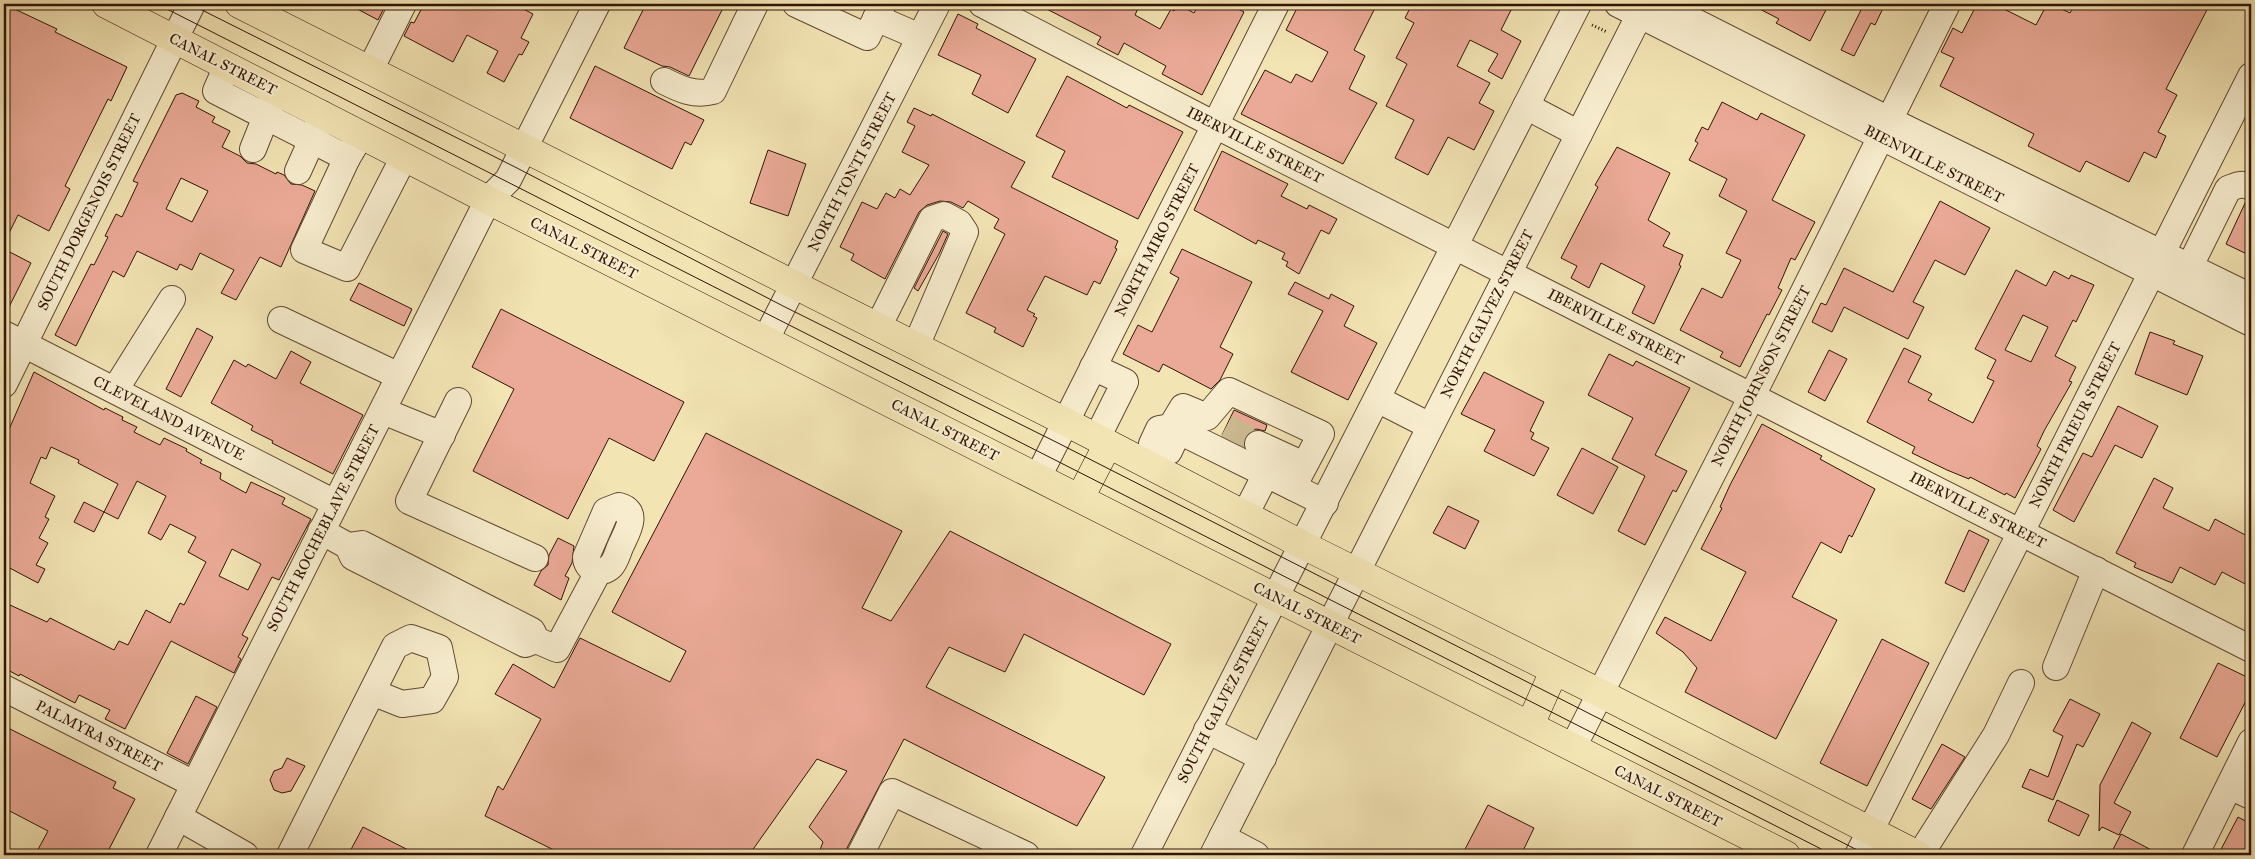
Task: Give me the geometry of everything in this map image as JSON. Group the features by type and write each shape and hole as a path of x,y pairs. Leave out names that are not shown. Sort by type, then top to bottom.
{"main road":[{"name":"CANAL STREET","path":"106,4 227,66 272,104 322,114 488,200 1786,855"},
{"path":"239,4 1102,441 1153,458 1245,515 1919,855"},
{"path":"1080,498 1102,441"},
{"path":"1530,725 1554,671"}],"street":[{"name":"SOUTH DORGENOIS STREET","path":"4,384 14,339 192,4"},
{"name":"SOUTH ROCHEBLAVE STREET","path":"159,855 488,200 508,180 597,4"},
{"path":"664,81 685,91 705,93 712,91 755,4"},
{"path":"796,4 867,37 876,11 920,37"},
{"name":"NORTH TONTI STREET","path":"766,340 937,4"},
{"name":"IBERVILLE STREET","path":"982,4 1215,125 2251,650"},
{"name":"NORTH MIRO STREET","path":"1038,477 1276,4"},
{"name":"NORTH JOHNSON STREET","path":"1573,747 1752,396 1947,4"},
{"name":"BIENVILLE STREET","path":"1641,7 2158,263 2251,323"},
{"name":"NORTH GALVEZ STREET","path":"1331,625 1579,134 1641,7"},
{"path":"370,70 398,9"},
{"path":"1303,545 1526,106 1581,12"},
{"name":"NORTH PRIEUR STREET","path":"1858,855 2251,76"},
{"path":"253,149 272,104 312,140 347,158"},
{"path":"1526,106 1579,134"},
{"path":"298,171 322,114"},
{"path":"361,134 347,158 304,250 346,268 404,157"},
{"path":"2190,266 2228,189 2238,184 2245,184 2251,187"},
{"path":"878,326 932,218 944,215 959,223 965,232 916,346"},
{"name":"BIENVILLE STREET","path":"2158,263 2190,266 2251,297"},
{"path":"115,390 172,299"},
{"path":"281,320 399,376"},
{"name":"CLEVELAND AVENUE","path":"14,339 335,503"},
{"path":"1093,367 1125,382 1102,441"},
{"path":"1170,427 1183,407 1221,425 1229,391 1352,448"},
{"path":"1377,399 1430,426"},
{"path":"458,401 409,501 535,558"},
{"path":"383,411 442,435"},
{"path":"1170,427 1263,451 1299,476 1325,503"},
{"path":"1153,458 1169,451 1176,436 1170,427"},
{"path":"1299,476 1321,434"},
{"path":"1245,515 1263,451"},
{"path":"321,531 348,546 353,557 525,644 536,640 557,648 598,572"},
{"name":"SOUTH GALVEZ STREET","path":"1144,855 1303,545"},
{"path":"2056,667 2096,570"},
{"path":"1256,855 1218,846 1331,625"},
{"path":"1919,855 1996,735 2021,683"},
{"name":"PALMYRA STREET","path":"4,688 194,784"},
{"path":"290,855 372,692"},
{"path":"1207,730 1263,758"},
{"path":"2195,855 2240,791 2251,742"},
{"path":"860,855 892,792 1026,855"},
{"path":"178,817 243,855"}],"path":[{"path":"1581,12 1614,35"}],"building":[{"path":"4,4 57,29 55,32 127,67 111,101 108,99 65,186 70,189 49,231 18,215 4,243"},
{"path":"348,4 386,4 378,20"},
{"path":"424,4 514,4 533,14 521,38 529,42 522,55 519,54 504,82 487,73 498,51 467,35 453,62 404,36 411,22 414,23"},
{"path":"646,4 715,4 723,8 689,76 624,48"},
{"path":"1037,4 1140,4 1135,15 1160,29 1171,9 1174,11 1178,4 1194,13 1199,4 1228,4 1244,12 1202,95 1162,74 1166,66 1124,43 1118,55 1097,44 1101,37"},
{"path":"1299,4 1377,4 1354,50 1365,56 1349,89 1377,103 1343,164 1241,114 1265,70 1291,83 1296,74 1312,82 1328,52 1286,30"},
{"path":"1412,4 1514,4 1501,30 1521,41 1502,79 1488,71 1498,54 1470,40 1457,66 1490,83 1479,103 1494,111 1474,150 1448,137 1428,175 1395,158 1414,120 1386,106 1407,64 1396,58 1414,23 1405,18"},
{"path":"1750,4 1829,4 1810,41 1776,23 1779,19"},
{"path":"1864,4 1885,4 1875,25 1871,23 1854,56 1841,50"},
{"path":"1977,4 1994,4 2036,25 2047,4 2070,13 2075,4 2210,4 2166,89 2177,95 2158,132 2166,136 2156,158 2144,152 2129,182 2086,161 2080,172 2028,146 2034,134 1940,86 1954,58 1941,52 1953,28 1962,33"},
{"path":"958,14 978,24 976,28 1036,59 1008,113 972,94 981,75 938,55"},
{"path":"595,66 704,120 691,145 685,142 672,169 570,118"},
{"path":"1067,76 1127,108 1129,105 1183,132 1138,219 1052,177 1065,151 1036,136"},
{"path":"182,93 199,101 196,107 215,117 212,122 230,131 222,147 240,156 247,163 256,164 276,174 277,172 284,175 291,184 302,185 315,191 281,267 260,257 236,300 221,293 234,270 200,253 192,270 180,264 177,270 137,251 124,277 113,271 76,346 55,335 91,264 94,265 108,237 105,236 116,214 122,217 138,183 133,181 176,95","holes":["181,178 208,191 192,222 166,209"]},
{"path":"1722,102 1757,120 1761,113 1805,135 1772,200 1815,222 1795,260 1791,258 1778,288 1782,290 1769,315 1767,314 1740,367 1720,357 1723,352 1680,330 1702,288 1722,298 1741,260 1726,253 1747,211 1719,196 1727,179 1689,160 1698,143 1695,141 1702,127 1708,130"},
{"path":"914,108 931,116 932,114 1025,162 1011,187 1118,241 1115,248 1117,249 1100,284 1094,281 1087,295 1045,276 1027,310 1035,314 1033,316 1037,318 1023,347 994,332 996,328 966,313 1005,234 994,228 999,219 968,201 963,208 951,202 940,201 927,205 919,212 885,279 851,260 854,254 840,247 862,202 877,209 886,193 895,198 900,189 910,195 929,165 902,152 915,126 907,122"},
{"path":"1617,147 1670,173 1648,220 1670,233 1663,246 1683,255 1679,265 1681,266 1654,324 1632,313 1645,286 1601,263 1589,288 1571,278 1577,266 1561,258 1598,187 1595,185"},
{"path":"768,150 806,164 788,216 750,203"},
{"path":"1222,151 1288,184 1281,196 1307,209 1309,205 1337,219 1329,234 1321,230 1299,274 1286,266 1288,262 1282,259 1285,253 1258,240 1256,244 1194,210"},
{"path":"1940,201 1990,228 1965,275 1935,260 1913,302 1924,307 1908,339 1844,307 1832,332 1812,322 1821,303 1826,305 1844,268 1893,292"},
{"path":"2246,201 2251,202 2251,256 2226,244"},
{"path":"943,231 948,234 918,291 914,288"},
{"path":"4,249 31,263 4,317"},
{"path":"1182,249 1252,282 1220,347 1233,354 1220,380 1211,389 1163,364 1159,372 1123,354 1138,325 1152,332 1179,278 1170,273"},
{"path":"2016,270 2046,286 2054,271 2069,279 2071,275 2094,285 2076,322 2073,320 2055,356 2076,367 2069,381 2072,382 2044,431 2037,446 2041,449 2015,498 2006,493 2005,495 1970,477 1969,479 1947,470 1912,453 1915,447 1867,422 1904,348 1921,356 1908,382 1932,394 1928,400 1973,423 1994,381 1987,378 1996,360 1975,349","holes":["2023,315 2048,327 2031,362 2005,350"]},
{"path":"1295,282 1329,299 1331,294 1354,306 1344,326 1377,343 1348,400 1291,372 1323,311 1288,294"},
{"path":"359,283 412,309 404,326 350,300"},
{"path":"501,309 684,402 654,461 609,438 568,519 473,471 514,389 472,367"},
{"path":"197,328 213,337 181,397 166,389"},
{"path":"2150,332 2175,341 2173,344 2203,356 2187,395 2135,374"},
{"path":"1829,350 1847,359 1825,401 1808,392"},
{"path":"291,351 311,362 300,383 363,415 333,474 272,443 273,441 251,430 253,426 211,403 234,360 246,367 248,364 276,379"},
{"path":"1609,354 1633,366 1636,361 1690,388 1655,455 1687,471 1676,492 1673,490 1645,545 1618,531 1645,476 1612,459 1633,418 1588,395"},
{"path":"34,372 104,410 105,408 123,417 122,420 137,427 134,432 160,445 164,438 187,449 186,451 202,460 200,463 221,473 220,479 246,493 251,482 285,498 282,504 311,519 279,580 272,577 242,635 248,638 238,657 241,659 234,673 171,641 125,729 105,719 110,710 79,695 75,703 20,674 19,676 4,668 4,617 10,605 47,622 50,618 114,650 119,641 128,645 146,610 170,623 180,603 184,605 206,562 188,552 196,537 170,524 161,540 148,533 166,496 137,481 118,519 104,512 118,484 78,463 79,460 51,447 46,459 41,457 30,483 55,496 45,517 49,519 39,538 48,543 36,565 45,569 38,583 4,565 4,441","holes":["232,549 261,564 248,590 219,576"]},
{"path":"1484,372 1544,402 1530,431 1534,433 1531,439 1549,448 1534,476 1484,451 1495,430 1461,414"},
{"path":"2118,406 2158,426 2142,458 2115,445 2074,522 2053,510 2083,453 2092,457"},
{"path":"1234,410 1267,425 1265,431 1256,429 1249,432 1244,438 1243,446 1222,435"},
{"path":"1762,424 1822,456 1820,459 1875,489 1852,537 1849,535 1841,553 1821,542 1792,597 1837,620 1776,739 1685,692 1697,668 1683,652 1656,633 1665,617 1711,641 1746,572 1701,549 1722,508 1720,507 1730,485"},
{"path":"706,433 902,531 862,608 891,621 950,531 1171,644 1144,695 1024,634 1005,672 949,647 926,687 1105,777 1077,826 904,739 845,855 818,855 823,842 809,827 847,771 817,759 749,855 564,855 485,816 498,786 503,790 541,719 495,694 513,664 554,688 580,638 670,682 686,651 612,612"},
{"path":"1582,448 1618,467 1593,514 1557,495"},
{"path":"2154,478 2173,488 2163,508 2209,531 2215,519 2251,538 2251,587 2222,572 2215,585 2180,567 2172,583 2134,567 2136,563 2116,553"},
{"path":"84,502 104,512 94,532 74,522"},
{"path":"1448,506 1479,521 1465,549 1433,533"},
{"path":"1969,530 1989,540 1964,592 1945,583"},
{"path":"558,538 574,546 572,563 565,576 569,578 561,600 534,585 541,571 548,565 549,555"},
{"path":"1882,639 1929,663 1867,786 1820,763"},
{"path":"2218,663 2251,679 2251,691 2217,757 2180,738"},
{"path":"196,696 217,707 188,764 167,753"},
{"path":"2070,699 2100,714 2083,747 2077,744 2053,800 2022,787 2030,769 2048,777 2063,736 2053,731"},
{"path":"2132,722 2151,733 2114,803 2131,812 2119,835 2102,827 2099,831 2100,785"},
{"path":"4,726 116,782 113,788 135,799 106,855 35,855 48,831 4,808"},
{"path":"1942,744 1965,757 1931,809 1912,799"},
{"path":"287,758 305,766 291,791 282,793 274,790 270,780 274,771 282,768"},
{"path":"2057,800 2089,815 2079,836 2048,821"},
{"path":"1488,805 1534,828 1521,855 1462,855"},
{"path":"2238,817 2251,824 2251,855 2218,855"},
{"path":"363,827 418,855 348,855"},
{"path":"2121,834 2161,855 2110,855"}],"tunnel":[{"path":"1226,427 1258,444"}],"tram line":[{"path":"157,4 1833,855"},
{"path":"190,4 515,167 783,306 1056,442 1867,855"}]}
